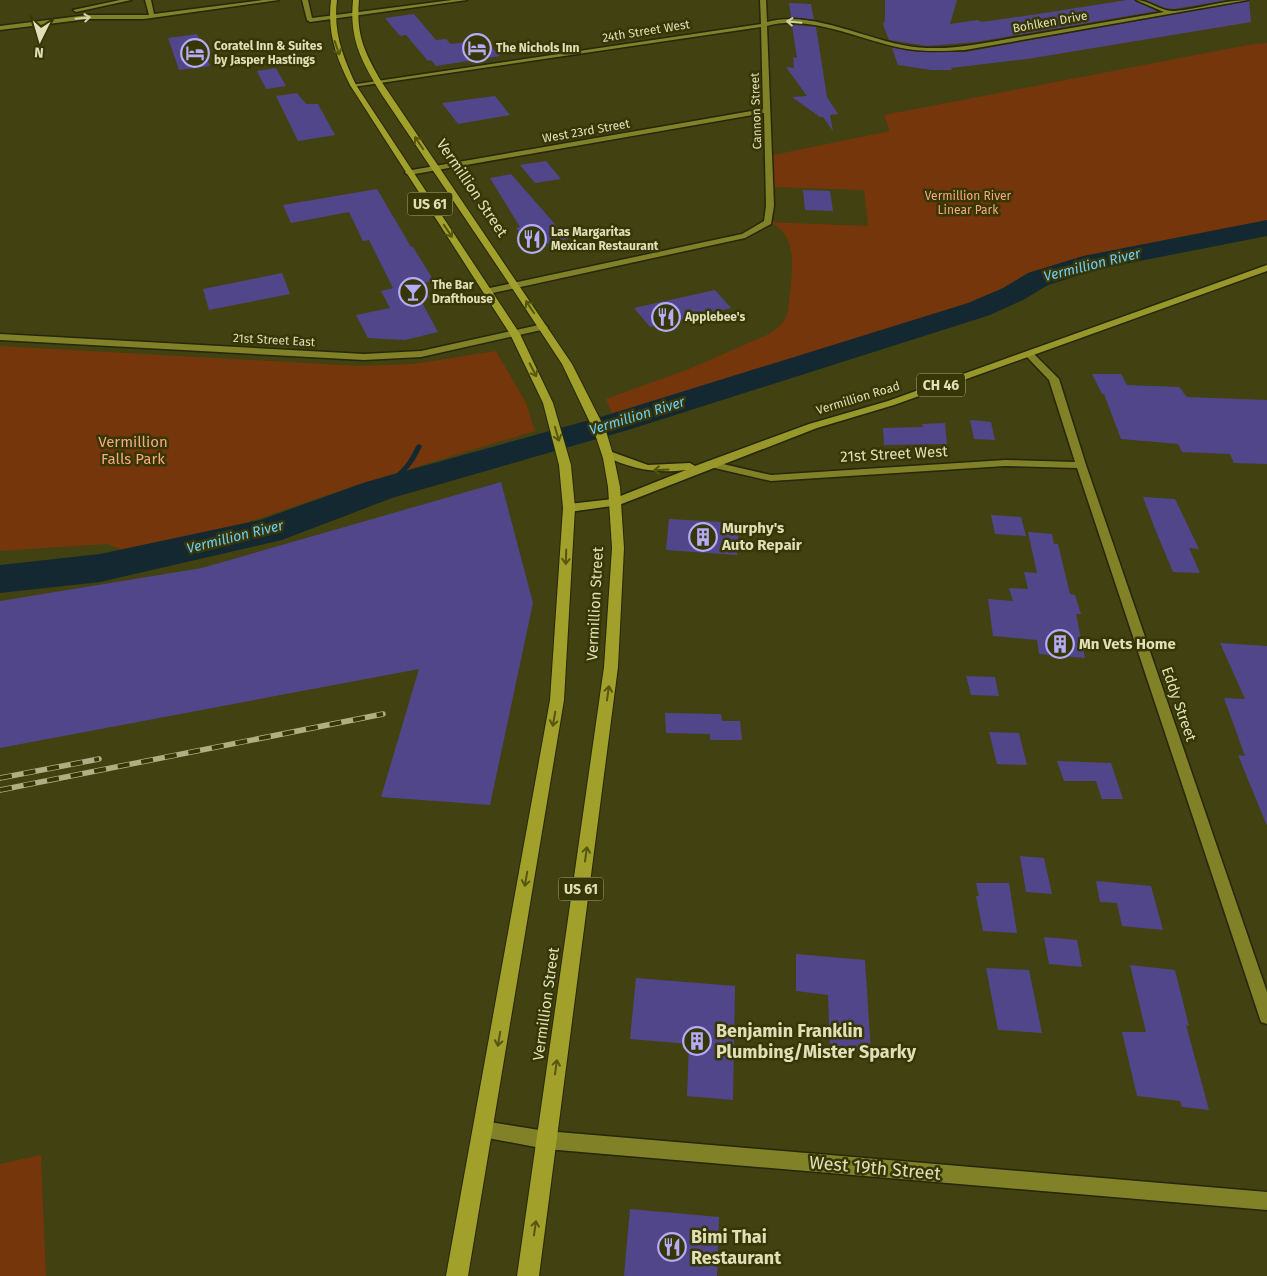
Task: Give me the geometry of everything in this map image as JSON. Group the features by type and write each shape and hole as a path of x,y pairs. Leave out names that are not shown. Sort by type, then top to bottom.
{"highway":[{"name":"Vermillion Street","path":"334,0 331,17 335,44 353,85 515,334 548,402 565,465 568,508 557,700 457,1276"},
{"name":"Vermillion Street","path":"356,0 354,14 357,37 378,82 543,327 583,393 601,432 608,454 616,502 618,576 611,667 528,1276"}],"main road":[{"name":"Vermillion Road","path":"568,508 616,502 710,464 813,426 891,403 1267,268"},
{"path":"608,454 634,466 655,470 710,464"}],"street":[{"path":"73,10 128,0"},
{"path":"148,0 152,16"},
{"path":"0,28 88,17 152,16 276,0"},
{"path":"305,0 310,20 464,0"},
{"name":"Cannon Street","path":"515,285 745,236 768,222 770,206 763,0"},
{"path":"1139,0 1171,12"},
{"name":"Bohlken Drive","path":"764,25 777,21 808,23 906,47 926,50 958,49 1245,0"},
{"path":"764,25 778,30"},
{"name":"24th Street West","path":"353,85 764,25"},
{"name":"Bohlken Drive","path":"802,30 859,34"},
{"name":"West 23rd Street","path":"409,173 766,111"},
{"path":"488,291 515,285"},
{"name":"21st Street East","path":"0,337 364,357 421,354 543,327"},
{"name":"Eddy Street","path":"1029,354 1054,379 1081,465 1267,1016"},
{"name":"21st Street West","path":"710,464 771,478 1005,463 1081,465"},
{"name":"West 19th Street","path":"483,1130 546,1140 1267,1201"}],"green space":[{"name":"Vermillion River Linear Park","path":"1267,43 1267,228 1092,262 1038,279 1013,294 979,309 616,423 606,399 689,369 769,334 784,321 788,310 792,260 786,237 779,228 768,222 868,226 864,190 770,187 768,156 890,131 884,115 1253,44"},
{"name":"Vermillion Falls Park","path":"0,346 360,366 413,364 496,351 526,403 535,431 360,484 228,529 127,552 107,544 0,551"},
{"path":"41,1155 46,1276 0,1276 0,1164"}],"building":[{"path":"885,0 957,0 950,24 977,20 982,22 1127,0 1134,0 1157,11 976,42 927,46 889,40 883,24 885,21"},
{"path":"1146,0 1227,0 1174,9 1165,8"},
{"path":"1249,1 1251,22 1027,59 951,68 952,70 931,70 898,65 892,48 921,52 965,52"},
{"path":"789,3 811,4 814,20 791,17"},
{"path":"414,14 436,40 446,39 451,44 484,40 500,56 436,66 431,60 428,61 406,35 400,36 385,18"},
{"path":"792,25 816,27 827,97 838,114 830,115 833,131 823,117 820,117 792,97 807,96 786,67 794,68 793,57 797,58"},
{"name":"Coratel Inn & Suites by Jasper Hastings","path":"197,34 210,66 179,70 168,38"},
{"path":"276,68 286,86 266,89 257,71"},
{"path":"297,93 306,104 318,104 335,135 298,141 276,96"},
{"path":"495,96 510,115 458,124 442,103"},
{"path":"546,161 561,179 535,183 520,165"},
{"path":"511,174 568,239 531,247 516,228 520,227 490,178"},
{"path":"377,189 411,247 413,247 434,281 421,283 429,297 420,299 438,332 405,340 368,338 356,315 390,308 381,291 393,288 369,240 363,241 349,212 291,223 283,205"},
{"path":"803,190 830,191 833,211 805,210"},
{"path":"282,273 290,294 209,310 203,289"},
{"name":"Applebee's","path":"715,290 731,308 650,327 634,308"},
{"path":"1092,374 1121,374 1127,385 1179,387 1187,397 1267,400 1267,464 1234,463 1230,454 1182,452 1178,444 1121,439 1104,394 1102,394"},
{"path":"970,420 991,422 995,440 974,439"},
{"path":"945,423 947,444 884,445 883,428 923,427 922,424"},
{"path":"501,482 533,603 490,805 381,797 419,669 0,748 0,601 202,568"},
{"path":"1143,497 1175,499 1199,549 1189,548 1200,573 1173,572"},
{"path":"991,515 1021,517 1026,536 995,534"},
{"name":"Murphy's Auto Repair","path":"669,519 739,523 737,555 666,550"},
{"path":"1028,532 1052,534 1054,544 1058,544 1070,594 1075,595 1081,614 1076,614 1085,658 1039,654 1037,640 993,636 988,599 1013,601 1009,588 1028,589 1024,572 1037,573"},
{"path":"1220,643 1267,646 1267,826 1238,755 1245,756 1224,698 1245,699"},
{"path":"966,676 995,677 999,696 971,695"},
{"path":"665,713 721,714 722,721 740,721 742,740 710,740 710,734 666,733"},
{"path":"989,732 1019,733 1027,765 997,764"},
{"path":"1057,761 1111,763 1123,799 1102,799 1096,781 1064,781"},
{"path":"1020,856 1044,858 1052,894 1026,892"},
{"path":"1096,881 1151,886 1163,930 1122,926 1117,903 1100,902"},
{"path":"976,883 1009,883 1017,933 983,931 976,896 979,896"},
{"path":"1044,937 1077,940 1082,967 1049,964"},
{"path":"796,954 865,960 871,1053 830,1048 828,995 796,991"},
{"path":"1130,965 1175,970 1189,1026 1186,1025 1209,1110 1182,1107 1180,1101 1137,1096 1122,1032 1146,1032"},
{"path":"986,968 1029,970 1042,1033 998,1030"},
{"name":"Benjamin Franklin Plumbing/Mister Sparky","path":"636,978 735,986 733,1100 687,1096 689,1044 630,1039"},
{"name":"Bimi Thai Restaurant","path":"630,1209 719,1217 717,1276 624,1276"}],"waterway":[{"name":"Vermillion River","path":"0,579 100,568 268,531 379,490 616,423 979,309 1013,294 1038,279 1093,262 1267,228"},
{"path":"379,490 408,467 419,446"}],"railway":[{"path":"0,790 383,714"},
{"path":"0,778 99,759"}],"place":[{"name":"The Nichols Inn","path":"477,48"},
{"name":"Coratel Inn & Suites by Jasper Hastings","path":"195,53"},
{"name":"Las Margaritas Mexican Restaurant","path":"532,239"},
{"name":"The Bar Drafthouse","path":"413,292"},
{"name":"Applebee's","path":"666,317"},
{"name":"Murphy's Auto Repair","path":"703,537"},
{"name":"Mn Vets Home","path":"1060,644"},
{"name":"Benjamin Franklin Plumbing/Mister Sparky","path":"697,1041"},
{"name":"Bimi Thai Restaurant","path":"672,1247"}]}
